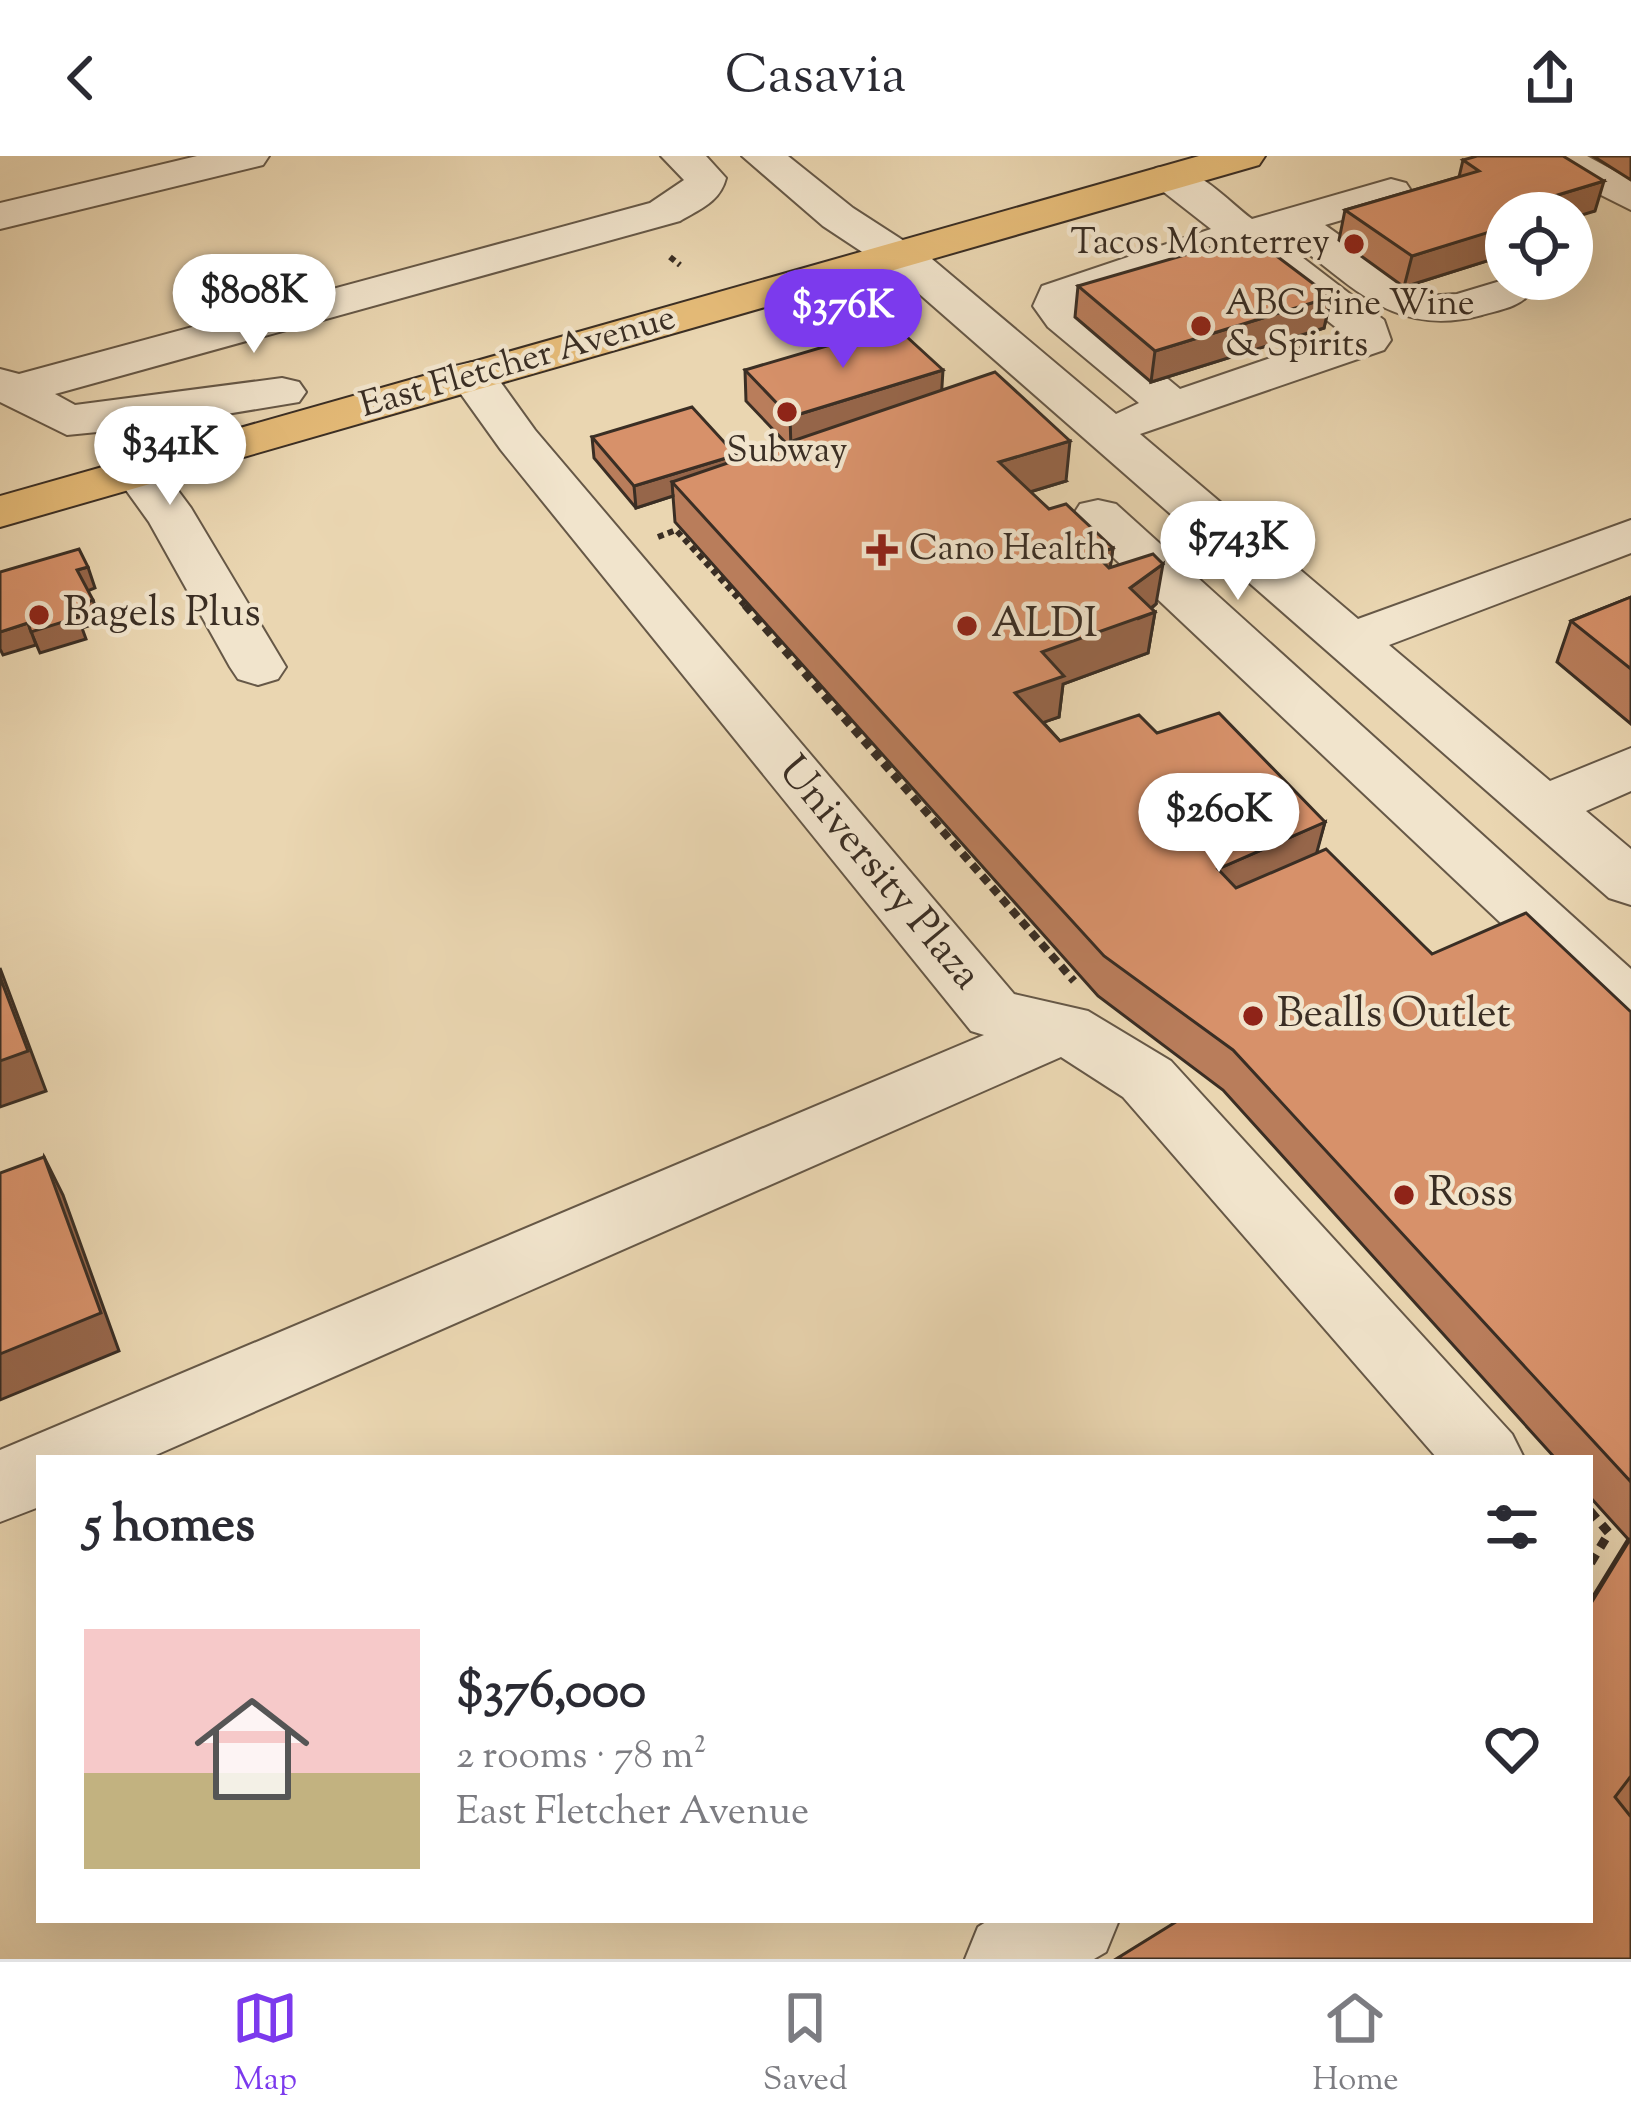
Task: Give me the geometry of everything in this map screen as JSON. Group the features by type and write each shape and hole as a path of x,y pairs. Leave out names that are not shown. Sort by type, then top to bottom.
{"main road":[{"name":"East Fletcher Avenue","path":"0,472 282,392 879,244 1153,166 1244,156"},
{"name":"East Fletcher Avenue","path":"0,512 472,376 879,244"}],"street":[{"path":"0,215 248,156"},
{"path":"6,387 664,212 702,190 705,178 682,156"},
{"path":"1556,156 1631,197"},
{"path":"784,160 1631,883"},
{"path":"1106,431 1368,340 1368,330 1227,238 1153,166"},
{"path":"1174,408 1064,317 1055,302 1077,287 1391,192"},
{"path":"1292,221 1410,306 1439,313 1485,299"},
{"name":"University Plaza","path":"472,376 503,422 994,1014 1074,1008 1147,1079 1482,1455"},
{"path":"6,387 67,420 282,392"},
{"path":"137,472 173,519 258,667"},
{"path":"1098,515 1631,1007"},
{"path":"1349,640 1631,535"},
{"path":"1335,734 1420,701"},
{"path":"1543,807 1631,768"},
{"path":"73,1455 1074,1008"},
{"path":"0,1486 36,1471"},
{"path":"1010,1959 1069,1923"}],"path":[{"path":"670,257 680,265"},
{"path":"641,522 654,538 676,530 843,712 1066,974 1074,1008"},
{"path":"1593,1514 1609,1533 1593,1559"}],"building":[{"path":"1563,156 1604,181 1567,192 1485,192 1485,233 1412,256 1345,210 1479,171 1463,160"},
{"path":"1250,236 1331,297 1155,351 1078,286"},
{"path":"895,326 943,370 790,417 745,370"},
{"path":"995,372 1070,441 999,462 1049,509 1066,504 1113,548 1095,554 1109,568 1153,554 1163,564 1130,588 1155,612 1042,652 1064,676 1015,693 1060,741 1139,715 1157,733 1219,713 1325,822 1218,869 1236,888 1326,849 1432,954 1526,913 1631,1012 1631,1482 1233,1050 1104,956 672,482"},
{"path":"692,407 736,455 634,486 592,437"},
{"path":"79,549 88,567 77,570 93,600 73,607 79,617 31,632 28,623 0,632 0,572"},
{"path":"1631,597 1631,669 1571,621"},
{"path":"0,977 28,1051 0,1061"},
{"path":"44,1157 101,1313 0,1354 0,1173"},
{"path":"1631,1538 1631,1776 1615,1797 1631,1817 1631,1959 1116,1959 1174,1923 1593,1923 1593,1600"}],"place":[{"name":"Tacos Monterrey","path":"1354,244"},
{"name":"ABC Fine Wine & Spirits","path":"1201,326"},
{"name":"Subway","path":"787,412"},
{"name":"Cano Health","path":"882,550"},
{"name":"Bagels Plus","path":"39,615"},
{"name":"ALDI","path":"967,626"},
{"name":"Bealls Outlet","path":"1253,1016"},
{"name":"Ross","path":"1404,1195"}]}
